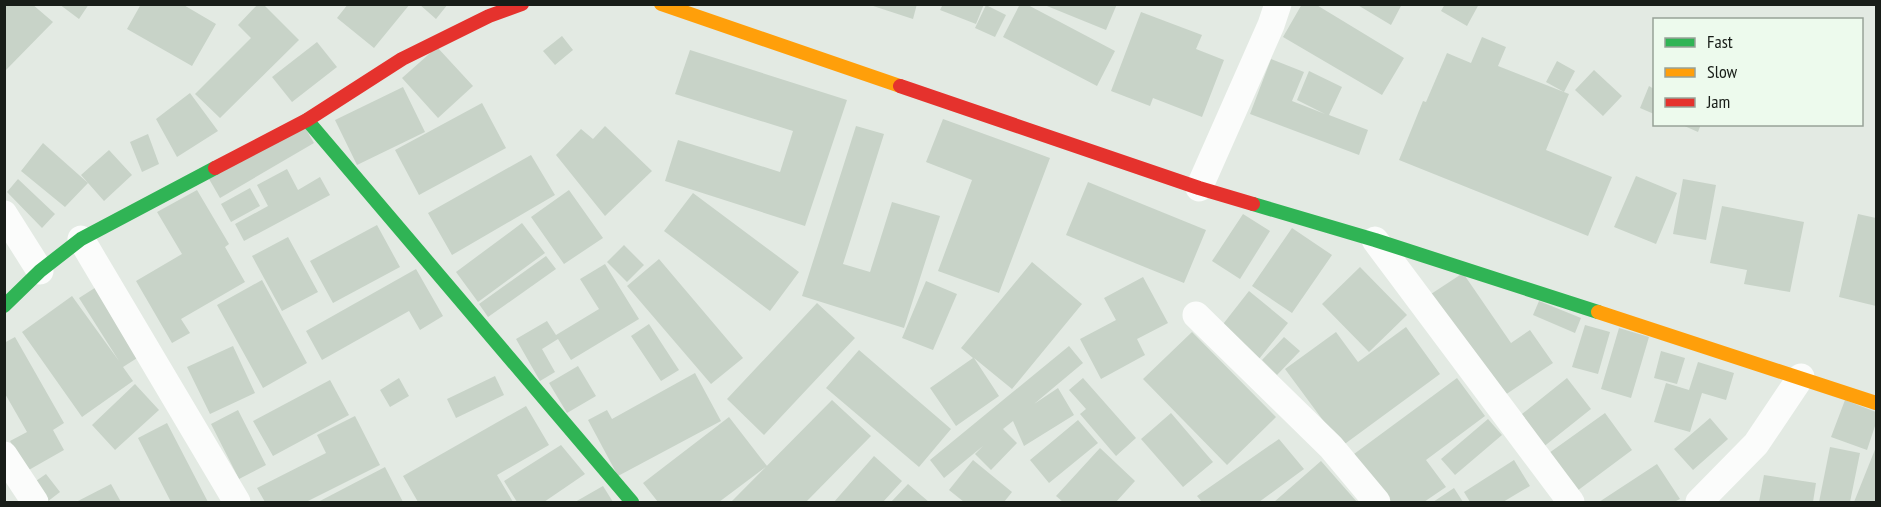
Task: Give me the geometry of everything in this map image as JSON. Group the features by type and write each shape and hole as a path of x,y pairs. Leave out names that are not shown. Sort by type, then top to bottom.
{"street":[{"path":"4,306 40,271 81,239 307,120 402,59 489,16 522,4"},
{"path":"661,4 1199,188 1375,240 1876,403"},
{"path":"1199,188 1271,25 1278,4"},
{"path":"307,120 632,502"},
{"path":"4,214 40,271"},
{"path":"81,239 237,502"},
{"path":"1375,240 1571,502"},
{"path":"1196,315 1330,447 1377,502"},
{"path":"1699,502 1756,444 1801,377"},
{"path":"4,455 36,502"}],"building":[{"path":"4,4 32,4 53,22 6,70"},
{"path":"59,4 89,4 79,19"},
{"path":"141,4 182,4 216,24 192,66 127,29"},
{"path":"258,4 263,4 299,40 220,118 195,94 251,38 238,25"},
{"path":"348,4 410,4 374,48 337,18"},
{"path":"419,4 448,4 436,19"},
{"path":"867,4 917,4 913,19"},
{"path":"943,4 984,4 976,24 940,10"},
{"path":"1020,4 1026,4 1115,51 1097,86 1003,37"},
{"path":"1042,4 1117,4 1106,30"},
{"path":"1302,4 1315,4 1404,58 1382,95 1283,37"},
{"path":"1356,4 1402,4 1391,25"},
{"path":"1445,4 1479,4 1467,26 1441,11"},
{"path":"986,5 1006,15 995,37 975,28"},
{"path":"1141,12 1202,35 1196,49 1224,60 1202,117 1153,98 1150,106 1111,91"},
{"path":"562,36 573,50 555,65 543,51"},
{"path":"1482,37 1506,47 1498,66 1569,94 1546,150 1612,177 1588,236 1399,160 1423,101 1426,102 1447,53 1471,63"},
{"path":"317,42 337,67 292,102 272,77"},
{"path":"437,47 473,86 438,118 402,78"},
{"path":"690,50 847,100 805,226 665,181 678,140 780,172 793,131 675,94"},
{"path":"1271,59 1304,72 1292,101 1325,114 1297,100 1309,71 1342,87 1329,115 1368,130 1359,155 1250,114"},
{"path":"1557,61 1575,71 1564,92 1546,82"},
{"path":"1594,70 1622,96 1603,116 1575,90"},
{"path":"1649,86 1653,88 1653,114 1640,108"},
{"path":"403,87 425,132 357,165 335,120"},
{"path":"190,93 218,131 177,157 156,119"},
{"path":"482,103 506,148 419,195 395,150"},
{"path":"943,119 1050,158 999,293 938,271 972,180 926,162"},
{"path":"303,124 314,143 220,198 209,179"},
{"path":"605,126 652,171 605,216 556,155 581,129 593,139"},
{"path":"856,126 884,134 843,264 870,272 892,202 940,216 904,328 802,296"},
{"path":"1684,126 1700,126 1698,132"},
{"path":"148,134 159,164 142,172 130,142"},
{"path":"43,143 88,183 65,207 21,171"},
{"path":"109,150 132,175 104,201 81,175"},
{"path":"531,155 555,195 452,255 428,213"},
{"path":"287,169 298,190 320,177 330,195 244,241 235,224 268,206 257,185"},
{"path":"1636,176 1677,193 1656,244 1614,227"},
{"path":"18,179 55,214 42,228 7,192"},
{"path":"1683,179 1716,185 1706,240 1673,234"},
{"path":"1088,182 1206,230 1184,283 1066,235"},
{"path":"250,188 260,206 231,222 221,204"},
{"path":"197,190 229,244 225,247 245,282 181,319 190,333 172,343 136,281 182,254 157,212"},
{"path":"569,190 603,238 564,264 531,217"},
{"path":"693,193 799,272 770,311 664,231"},
{"path":"1722,206 1804,222 1790,292 1744,284 1747,270 1710,263"},
{"path":"1243,214 1270,231 1240,279 1212,261"},
{"path":"1858,214 1876,218 1876,306 1839,297"},
{"path":"522,223 545,253 478,302 456,272"},
{"path":"377,225 400,267 333,303 310,261"},
{"path":"1292,228 1332,255 1292,313 1252,286"},
{"path":"288,237 318,292 282,311 252,256"},
{"path":"624,245 644,265 627,282 607,262"},
{"path":"546,256 556,269 488,317 479,304"},
{"path":"659,259 743,358 711,384 627,286"},
{"path":"1032,262 1082,304 1012,389 974,358 999,396 956,426 930,388 973,358 961,348"},
{"path":"605,264 639,319 571,360 558,339 542,349 555,372 540,381 516,339 547,321 556,335 599,309 580,279"},
{"path":"1360,267 1407,315 1369,352 1322,304"},
{"path":"416,269 443,316 420,330 409,311 322,360 306,331"},
{"path":"1463,273 1511,343 1530,330 1553,363 1499,399 1428,296"},
{"path":"1143,277 1168,323 1137,339 1145,355 1101,379 1080,339 1116,320 1104,298"},
{"path":"262,280 307,363 263,388 217,305"},
{"path":"926,281 957,294 933,350 902,338"},
{"path":"101,284 145,353 123,367 133,381 82,417 22,332 72,296 119,361 79,298"},
{"path":"1249,291 1288,323 1259,359 1220,328"},
{"path":"1539,301 1581,318 1575,333 1533,315"},
{"path":"817,303 855,338 764,435 727,399"},
{"path":"649,324 679,370 661,381 631,336"},
{"path":"1585,325 1610,332 1598,374 1572,367"},
{"path":"1406,327 1440,374 1342,446 1285,369 1336,332 1358,362"},
{"path":"1619,328 1649,337 1631,398 1601,389"},
{"path":"1192,332 1276,417 1227,465 1143,379"},
{"path":"15,337 64,423 53,430 64,450 27,471 10,441 27,432 4,392 4,343"},
{"path":"1284,337 1300,351 1277,375 1262,360"},
{"path":"233,346 255,393 210,414 187,367"},
{"path":"1069,346 1083,363 1034,404 1058,388 1074,415 1024,446 1013,421 1003,429 1017,443 991,470 975,454 983,446 944,478 930,460"},
{"path":"859,350 951,429 919,467 826,388"},
{"path":"1661,351 1685,358 1677,384 1654,378"},
{"path":"1698,362 1734,373 1726,400 1702,393 1690,432 1654,422 1666,383 1689,390"},
{"path":"578,366 596,396 567,413 549,383"},
{"path":"695,373 721,421 618,476 588,420 607,410 612,419"},
{"path":"495,376 504,395 456,418 447,399"},
{"path":"399,378 409,396 390,407 380,390"},
{"path":"1083,378 1136,438 1116,456 1080,414 1086,409 1069,390"},
{"path":"1457,378 1485,416 1426,460 1446,487 1424,502 1390,502 1354,454"},
{"path":"1567,378 1591,409 1542,448 1517,418"},
{"path":"330,380 349,415 273,456 253,421"},
{"path":"135,384 159,410 115,450 92,425"},
{"path":"832,400 871,436 806,502 731,502"},
{"path":"1845,400 1876,412 1876,423 1867,450 1831,437"},
{"path":"526,406 549,445 497,475 513,502 418,502 403,476"},
{"path":"238,410 266,465 239,479 211,424"},
{"path":"1171,413 1213,462 1183,487 1141,439"},
{"path":"1605,413 1632,450 1577,491 1549,453"},
{"path":"355,416 380,465 306,502 265,502 257,488 326,453 317,435"},
{"path":"729,417 767,466 719,502 658,502 643,483"},
{"path":"1710,418 1728,439 1693,470 1674,449"},
{"path":"1488,419 1502,435 1455,475 1441,459"},
{"path":"1078,420 1098,443 1049,483 1030,460"},
{"path":"167,423 208,502 171,502 138,438"},
{"path":"1279,439 1304,469 1259,502 1202,502 1197,496"},
{"path":"561,445 585,474 544,502 517,502 504,481"},
{"path":"1830,447 1860,453 1850,502 1819,502"},
{"path":"1876,447 1876,502 1854,502"},
{"path":"1100,448 1135,481 1116,502 1063,502 1056,496"},
{"path":"874,456 902,481 883,502 834,502"},
{"path":"973,460 1012,492 1004,502 964,502 949,490"},
{"path":"1514,460 1530,486 1503,502 1470,502 1464,492"},
{"path":"1321,461 1357,502 1274,502"},
{"path":"1657,464 1680,499 1674,502 1599,502"},
{"path":"385,467 403,502 318,502"},
{"path":"46,474 60,492 47,502 33,483"},
{"path":"1764,475 1816,483 1813,502 1759,502"},
{"path":"111,484 121,502 76,502"},
{"path":"908,484 929,502 891,502"},
{"path":"603,486 613,502 575,502"},
{"path":"1454,488 1463,502 1433,502"}],"traffic: fast":[{"path":"307,120 632,502"},
{"path":"4,306 40,271 81,239 215,168"},
{"path":"1253,204 1375,240 1598,312"}],"traffic: slow":[{"path":"661,4 900,86"},
{"path":"1598,312 1876,403"}],"traffic: jam":[{"path":"215,168 307,120 402,59 489,16 522,4"},
{"path":"900,86 1199,188 1253,204"}]}
